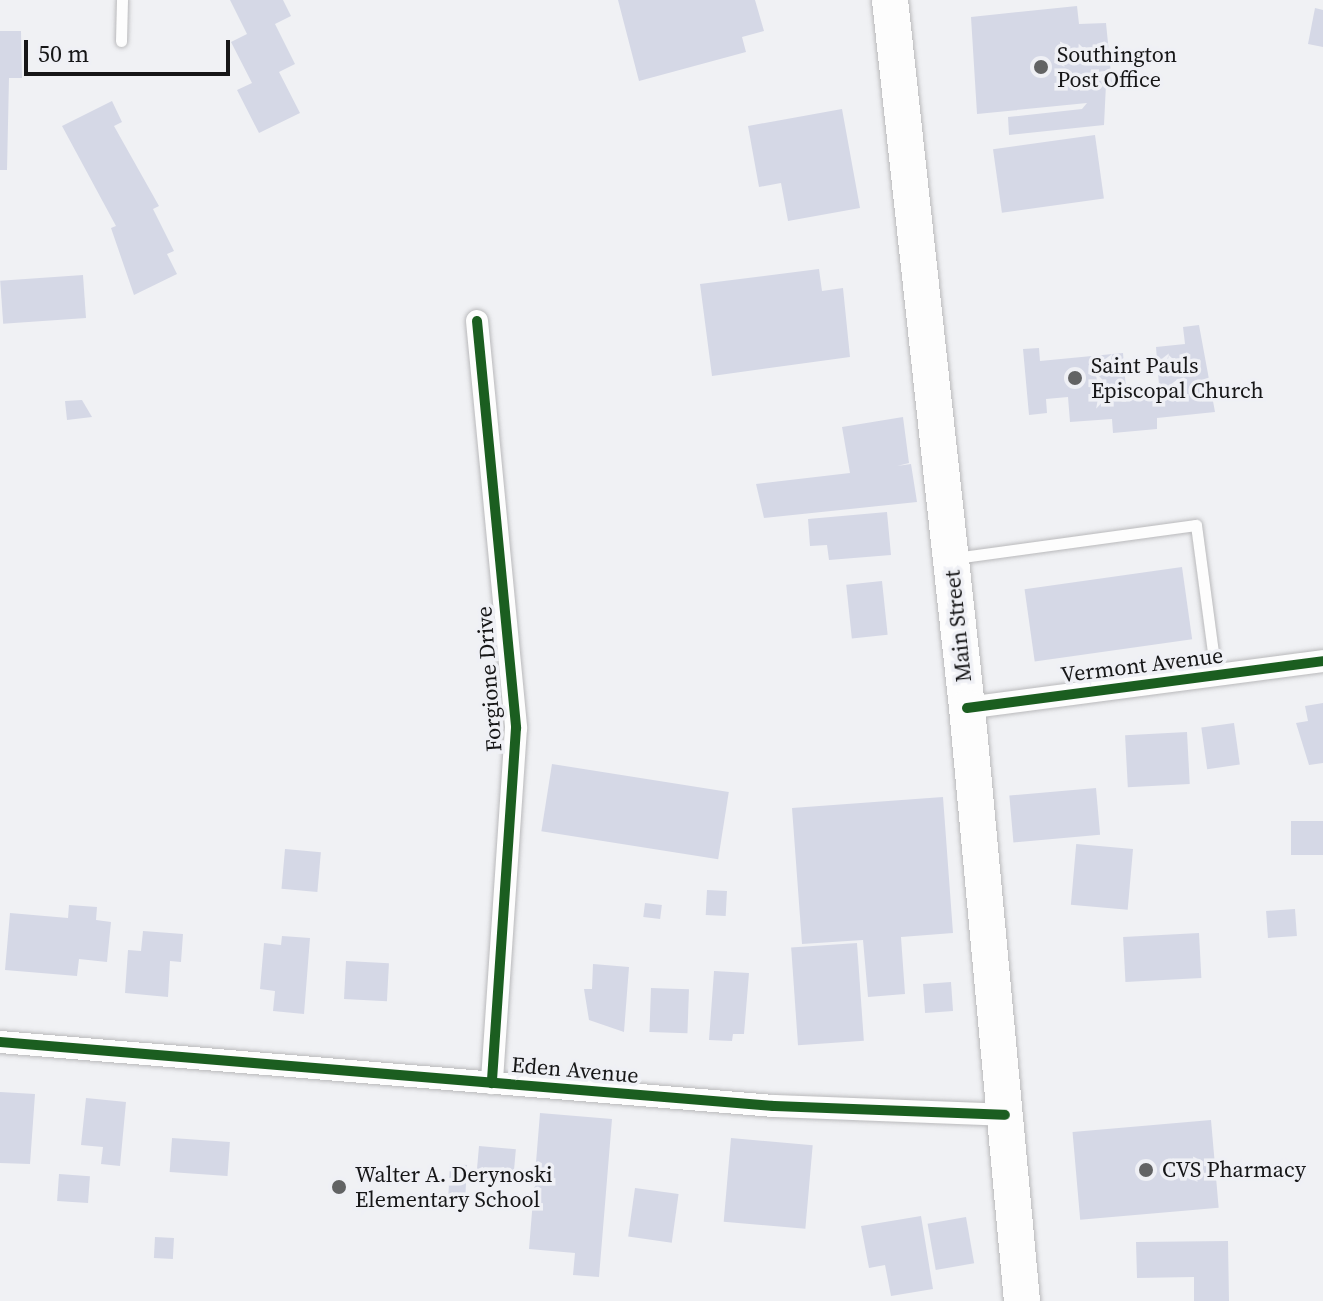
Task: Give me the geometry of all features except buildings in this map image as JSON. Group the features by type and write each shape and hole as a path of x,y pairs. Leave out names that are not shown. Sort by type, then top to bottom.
{"highway":[{"name":"Main Street","path":"890,0 967,708 1022,1301"}],"street":[{"name":"Forgione Drive","path":"477,321 516,728 492,1083"},
{"name":"Vermont Avenue","path":"967,708 1323,661"},
{"name":"Eden Avenue","path":"0,1042 805,1108 1005,1115"}],"lane":[{"path":"121,41 122,0"},
{"path":"950,558 1196,525 1216,675"}],"cycle path":[{"path":"477,321 516,728 492,1083"},
{"path":"967,708 1323,661"},
{"path":"0,1042 773,1106 1005,1115"}],"place":[{"name":"Southington Post Office","path":"1041,67"},
{"name":"Saint Pauls Episcopal Church","path":"1075,378"},
{"name":"CVS Pharmacy","path":"1146,1170"},
{"name":"Walter A. Derynoski Elementary School","path":"339,1187"}]}
